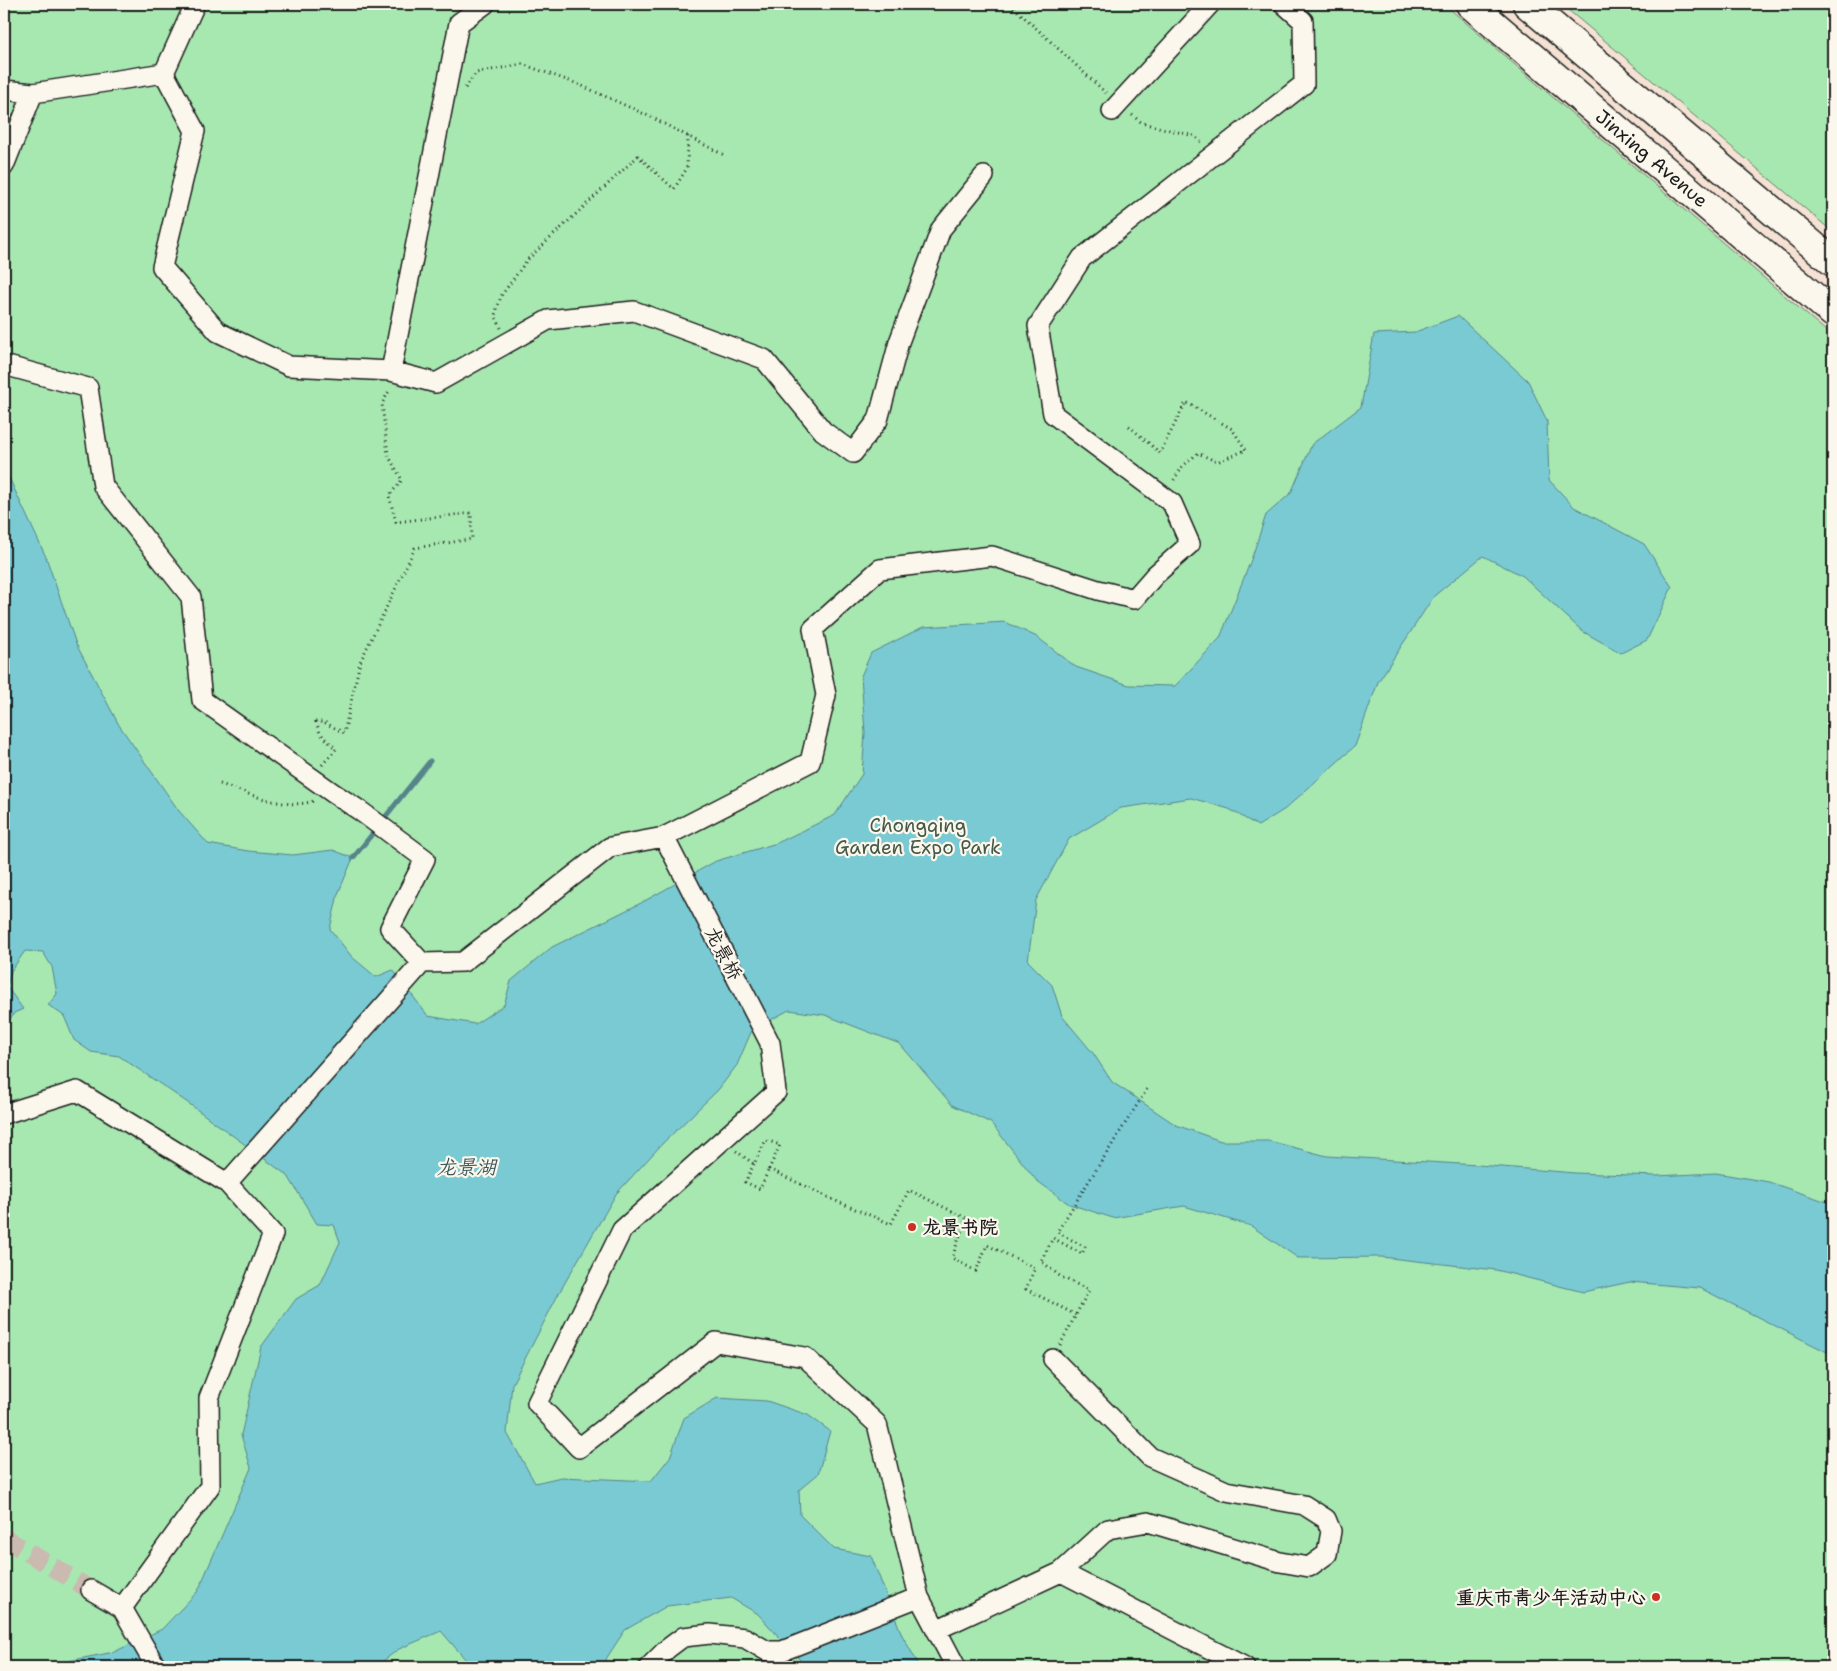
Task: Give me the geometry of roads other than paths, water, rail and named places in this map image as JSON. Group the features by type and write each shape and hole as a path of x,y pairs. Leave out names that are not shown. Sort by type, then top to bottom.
{"highway":[{"name":"Jinxing Avenue","path":"1470,4 1833,313"},
{"name":"Jinxing Avenue","path":"1527,4 1833,262"}],"lane":[{"path":"164,73 195,4"},
{"path":"395,372 458,23 484,4"},
{"path":"1115,108 1210,4"},
{"path":"227,1183 422,963 463,962 610,847 664,837 810,762 826,695 813,628 880,569 992,556 1098,590 1134,599 1155,575 1190,544 1172,503 1053,414 1038,326 1082,258 1304,84 1303,21 1284,4"},
{"path":"4,90 33,93 164,73"},
{"path":"164,73 195,131 162,267 218,332 289,366 395,372 436,383 548,320 634,311 764,359 823,431 853,452 878,420 899,342 940,229 984,176"},
{"path":"4,166 33,93"},
{"path":"4,365 88,388 103,486 191,597 202,700 359,810 425,860 390,928 422,963"},
{"name":"龙景桥","path":"664,837 770,1043 776,1092 622,1230 537,1403 579,1448 716,1342 805,1357 878,1424 918,1597"},
{"path":"4,1114 77,1092 227,1183 273,1234 209,1398 210,1486 122,1608"},
{"path":"936,1630 1061,1572 1108,1529 1148,1522 1280,1562 1310,1567 1327,1554 1331,1531 1326,1519 1304,1505 1226,1491 1150,1457 1053,1359"},
{"path":"1061,1572 1244,1667"},
{"path":"91,1590 122,1608 156,1667"},
{"path":"649,1667 666,1649 684,1637 710,1634 745,1638 767,1651 782,1651 918,1597 956,1667"}],"water":[{"name":"龙景湖","path":"1458,316 1528,381 1547,421 1549,480 1574,507 1644,544 1672,587 1647,640 1621,653 1582,631 1523,576 1483,556 1434,596 1378,682 1355,746 1285,809 1258,826 1229,809 1191,798 1121,808 1069,839 1036,900 1028,961 1052,985 1062,1016 1093,1053 1112,1082 1176,1125 1221,1141 1269,1141 1327,1156 1575,1173 1656,1176 1716,1173 1769,1182 1833,1204 1833,1355 1700,1288 1630,1282 1583,1292 1496,1270 1381,1257 1298,1258 1251,1226 1184,1206 1113,1218 1069,1204 1036,1180 991,1123 952,1105 900,1044 825,1015 789,1010 752,1030 737,1065 718,1090 663,1143 616,1194 559,1293 512,1384 507,1433 535,1483 561,1477 651,1481 670,1457 684,1418 717,1398 767,1401 808,1415 830,1431 818,1474 799,1490 800,1515 834,1549 871,1556 902,1635 920,1667 799,1667 800,1660 758,1614 731,1598 667,1606 625,1630 602,1667 472,1667 441,1631 399,1649 375,1667 51,1667 53,1664 114,1652 162,1629 198,1591 251,1468 241,1435 261,1347 296,1299 320,1285 340,1242 334,1225 317,1224 288,1176 188,1103 119,1056 91,1052 74,1040 64,1016 48,1005 57,994 52,967 43,952 25,951 11,971 7,987 23,1009 14,1013 4,1029 4,467 46,557 76,644 119,725 179,811 208,844 248,851 293,855 333,850 353,858 338,894 330,929 352,957 376,977 393,970 428,1016 475,1024 504,1005 511,981 552,947 641,903 716,861 777,843 835,815 862,774 865,733 861,676 871,653 923,627 1005,622 1037,637 1076,667 1129,685 1175,686 1220,638 1251,560 1266,515 1291,493 1312,444 1361,407 1374,334 1415,332"}],"waterway":[{"path":"382,821 430,761"},
{"path":"353,858 377,828"}],"tunnel":[{"path":"4,1538 91,1590"}],"place":[{"name":"龙景书院","path":"912,1227"},
{"name":"重庆市青少年活动中心","path":"1656,1597"}],"park label":[{"name":"Chongqing Garden Expo Park","path":"918,836"}]}
